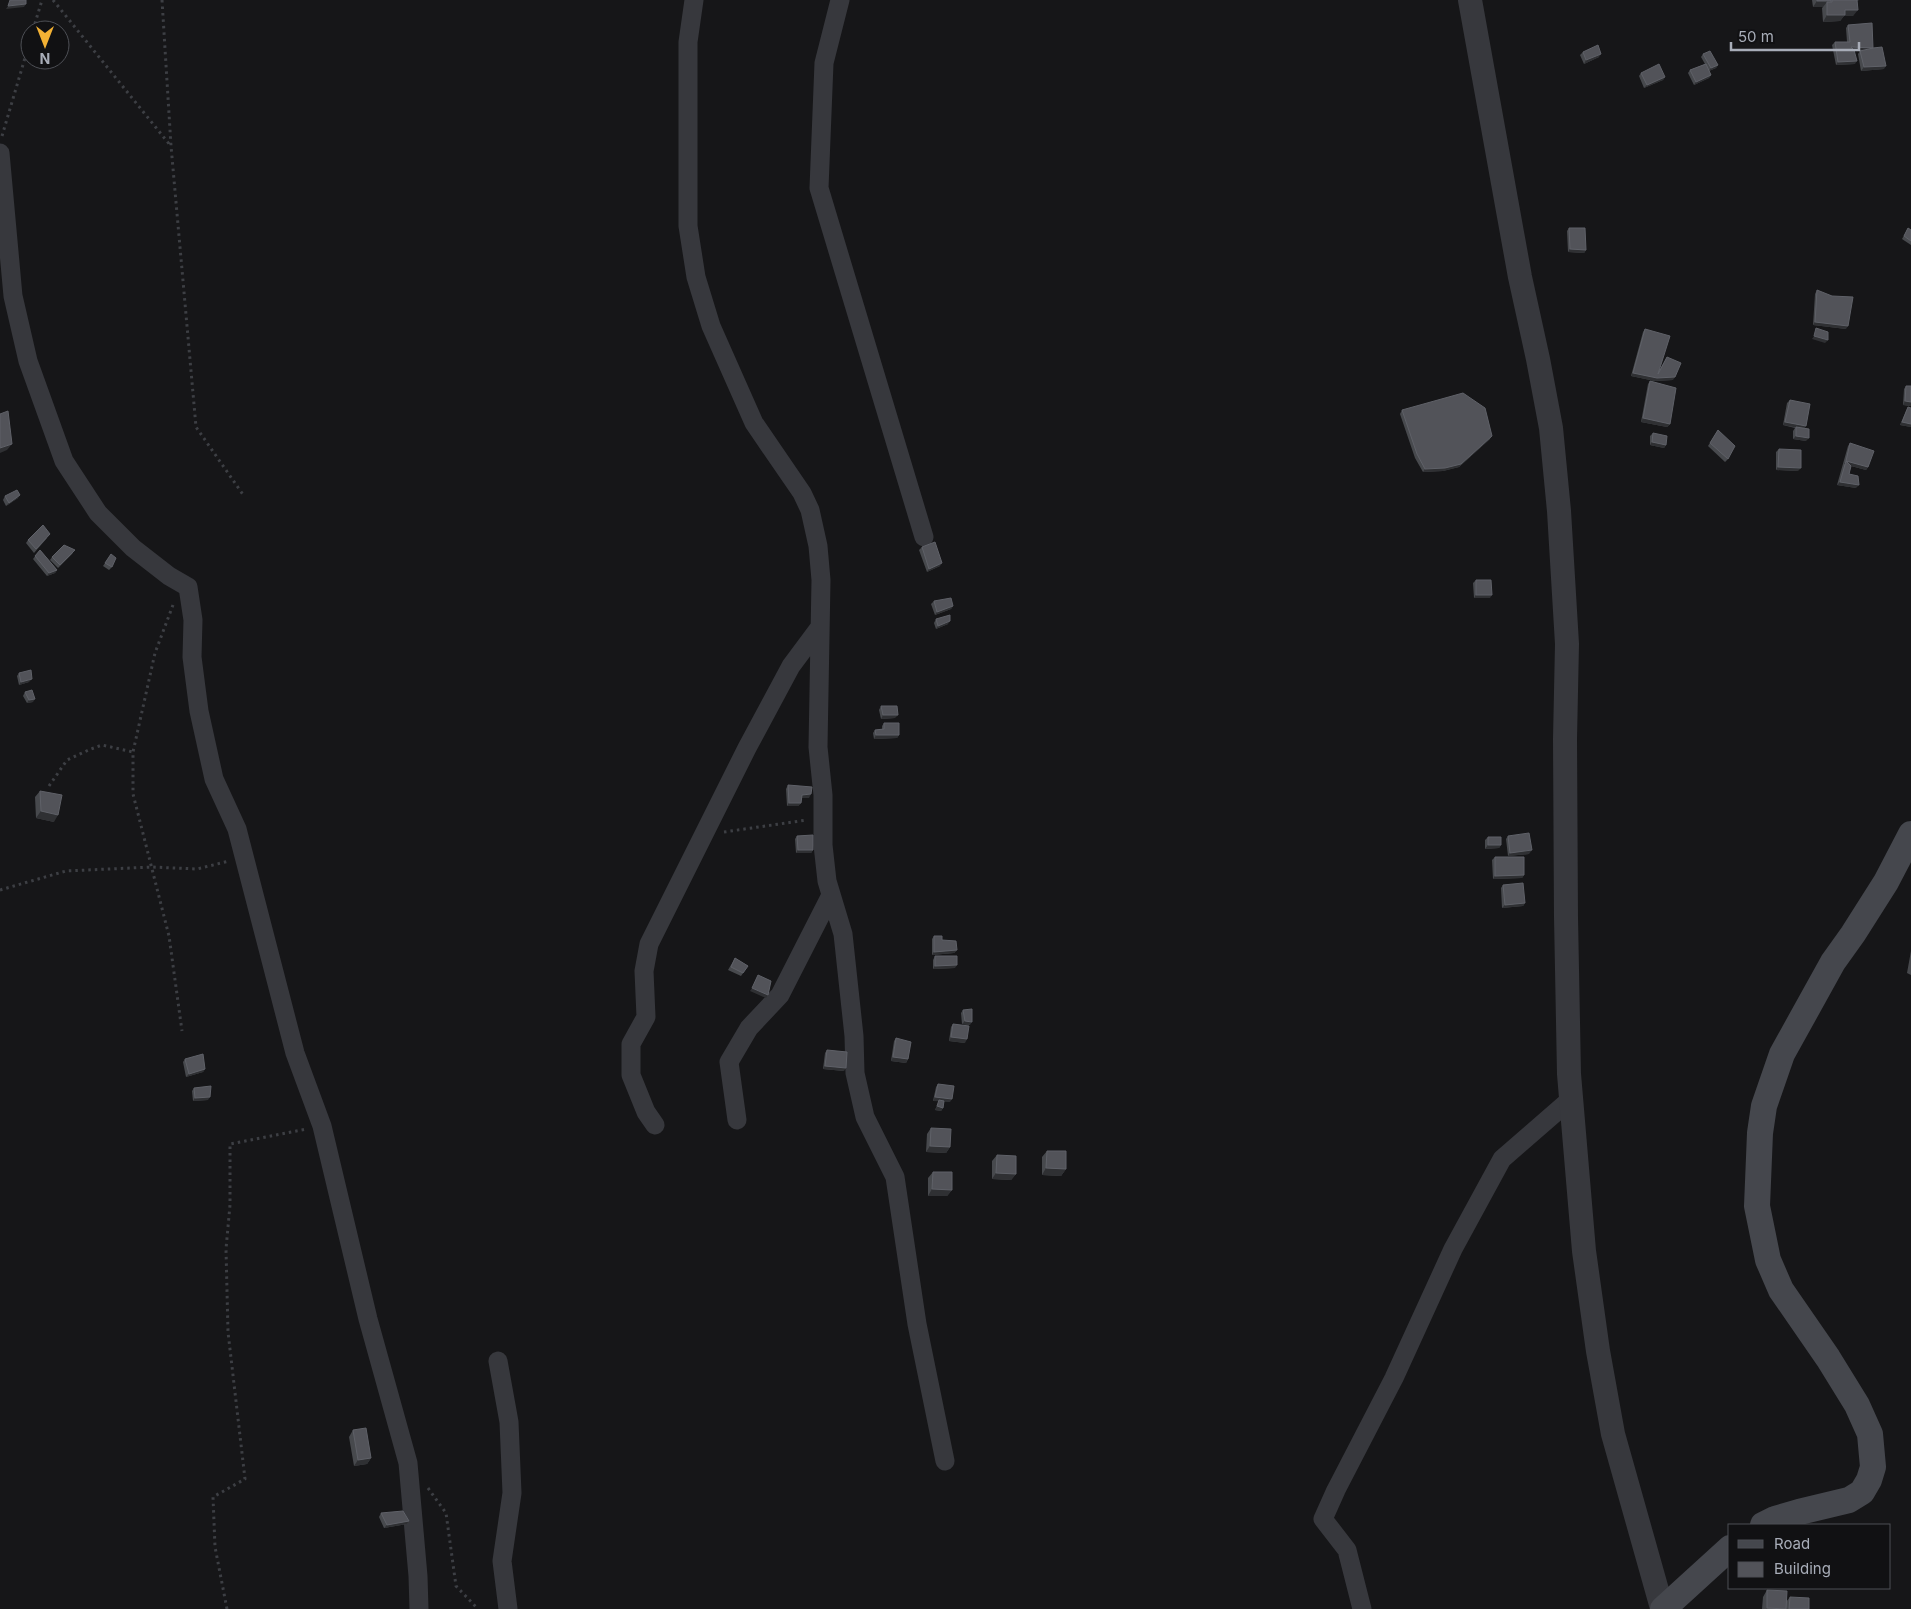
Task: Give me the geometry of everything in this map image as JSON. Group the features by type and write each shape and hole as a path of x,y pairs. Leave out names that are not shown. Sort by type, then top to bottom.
{"main road":[{"path":"1765,1524 1799,1512 1849,1500 1862,1492 1869,1480 1873,1467 1870,1434 1857,1405 1782,1290 1768,1260 1756,1206 1760,1133 1764,1106 1782,1054 1833,962 1854,934 1886,882 1911,834"},
{"path":"1662,1609 1728,1550"}],"street":[{"path":"694,0 688,42 688,226 696,277 711,326 754,423 802,493 810,510 818,546 821,580 818,746 823,795 823,845 827,881 843,934 854,1036 855,1073 865,1118 895,1177 917,1324 944,1460"},
{"path":"840,0 824,63 820,188 924,536"},
{"path":"1470,0 1520,278 1549,419 1558,511 1567,644 1565,739 1566,917 1571,1099 1584,1250 1613,1434 1662,1609"},
{"path":"0,153 13,296 28,361 64,461 98,513 133,548 169,576 188,587 193,620 192,658 199,711 214,779 237,829 295,1053 322,1126 368,1319 408,1463 419,1609"},
{"path":"655,1124 646,1112 631,1075 631,1044 646,1017 644,971 649,944 746,748 791,666 820,627"},
{"path":"737,1120 729,1062 749,1028 780,995 831,894"},
{"path":"1362,1609 1347,1550 1323,1519 1394,1378 1453,1249 1502,1160 1571,1099"},
{"path":"498,1361 509,1422 512,1493 502,1561 508,1609"}],"path":[{"path":"36,20 42,0"},
{"path":"52,0 170,146"},
{"path":"162,0 170,146 196,427 244,496"},
{"path":"0,142 21,70"},
{"path":"182,1031 169,936 133,794 132,752 155,653 172,606 188,587"},
{"path":"49,786 67,760 91,749 102,745 132,752"},
{"path":"706,831 722,832 823,818"},
{"path":"0,890 66,871 152,867 197,869 244,857"},
{"path":"227,1609 214,1547 213,1497 245,1478 228,1332 226,1249 230,1205 230,1144 322,1126"},
{"path":"408,1463 446,1513 456,1586 478,1609"}],"building":[{"path":"10,0 26,0 26,4 8,6"},
{"path":"1832,0 1857,0 1858,10 1845,10 1845,15 1827,15 1827,2 1832,2"},
{"path":"1872,23 1873,48 1851,47 1854,50 1857,61 1838,62 1835,42 1850,42 1848,25"},
{"path":"1598,45 1601,54 1586,60 1583,52"},
{"path":"1882,47 1886,66 1864,67 1860,51"},
{"path":"1710,51 1718,65 1711,68 1703,54"},
{"path":"1659,64 1665,77 1647,85 1641,73"},
{"path":"1706,64 1711,75 1696,82 1690,70"},
{"path":"1569,228 1585,228 1586,250 1570,249"},
{"path":"1908,228 1911,230 1911,241 1904,236"},
{"path":"1817,290 1832,296 1853,297 1848,326 1815,322"},
{"path":"1816,328 1828,332 1828,340 1814,336"},
{"path":"1645,329 1670,336 1658,374 1667,357 1681,363 1675,377 1657,378 1633,373"},
{"path":"1650,381 1676,388 1670,424 1643,418"},
{"path":"1906,386 1911,386 1911,402 1905,401"},
{"path":"1463,393 1485,408 1492,436 1461,464 1445,468 1425,469 1417,454 1402,410"},
{"path":"1790,400 1810,404 1806,426 1785,422"},
{"path":"1908,407 1911,408 1911,424 1902,422"},
{"path":"8,411 12,444 0,448 0,414"},
{"path":"1796,427 1809,429 1809,438 1796,436"},
{"path":"1718,430 1735,446 1728,459 1710,443"},
{"path":"1653,433 1667,436 1666,445 1652,442"},
{"path":"1850,443 1874,451 1868,467 1846,461"},
{"path":"1779,449 1801,450 1801,468 1778,467"},
{"path":"1846,461 1851,466 1849,474 1858,476 1859,485 1840,482"},
{"path":"17,490 20,495 9,503 5,496"},
{"path":"43,525 50,534 36,549 28,540"},
{"path":"935,542 942,563 929,569 922,547"},
{"path":"64,545 75,550 60,565 52,557"},
{"path":"40,550 57,570 49,573 35,556"},
{"path":"111,554 116,558 112,567 105,563"},
{"path":"1476,580 1491,580 1492,595 1476,595"},
{"path":"951,598 953,606 937,612 934,601"},
{"path":"950,615 950,621 938,626 936,619"},
{"path":"31,670 32,679 21,682 19,673"},
{"path":"32,690 35,699 29,700 25,692"},
{"path":"881,706 897,706 898,715 883,715"},
{"path":"884,723 899,723 899,735 876,735 875,730 884,729"},
{"path":"788,785 812,787 811,794 802,795 801,803 789,803"},
{"path":"40,791 62,795 58,815 41,811"},
{"path":"1529,833 1532,850 1510,853 1508,836"},
{"path":"813,835 813,850 798,850 797,836"},
{"path":"1488,837 1501,837 1501,845 1488,845"},
{"path":"1495,857 1524,857 1524,875 1495,876"},
{"path":"1523,883 1525,903 1505,905 1503,885"},
{"path":"934,936 942,936 942,940 956,941 957,950 934,952"},
{"path":"935,956 957,956 957,965 935,966"},
{"path":"735,958 748,966 743,973 731,967"},
{"path":"758,975 771,981 768,995 752,988"},
{"path":"972,1009 972,1022 965,1021 963,1010"},
{"path":"953,1024 969,1026 967,1039 951,1037"},
{"path":"896,1038 911,1042 908,1059 893,1057"},
{"path":"827,1050 847,1052 846,1068 825,1066"},
{"path":"203,1054 205,1069 189,1074 185,1059"},
{"path":"938,1084 954,1086 952,1099 935,1097"},
{"path":"211,1086 210,1097 195,1098 194,1088"},
{"path":"939,1100 944,1101 943,1108 937,1106"},
{"path":"931,1128 951,1129 950,1147 930,1146"},
{"path":"1047,1151 1066,1151 1066,1169 1046,1168"},
{"path":"997,1155 1016,1156 1016,1174 996,1173"},
{"path":"933,1172 952,1172 952,1190 932,1189"},
{"path":"366,1428 371,1458 358,1460 353,1430"},
{"path":"403,1511 409,1521 387,1525 381,1513"},
{"path":"1767,1590 1787,1591 1786,1609 1767,1608"},
{"path":"1790,1597 1809,1598 1809,1609 1789,1609"}]}
